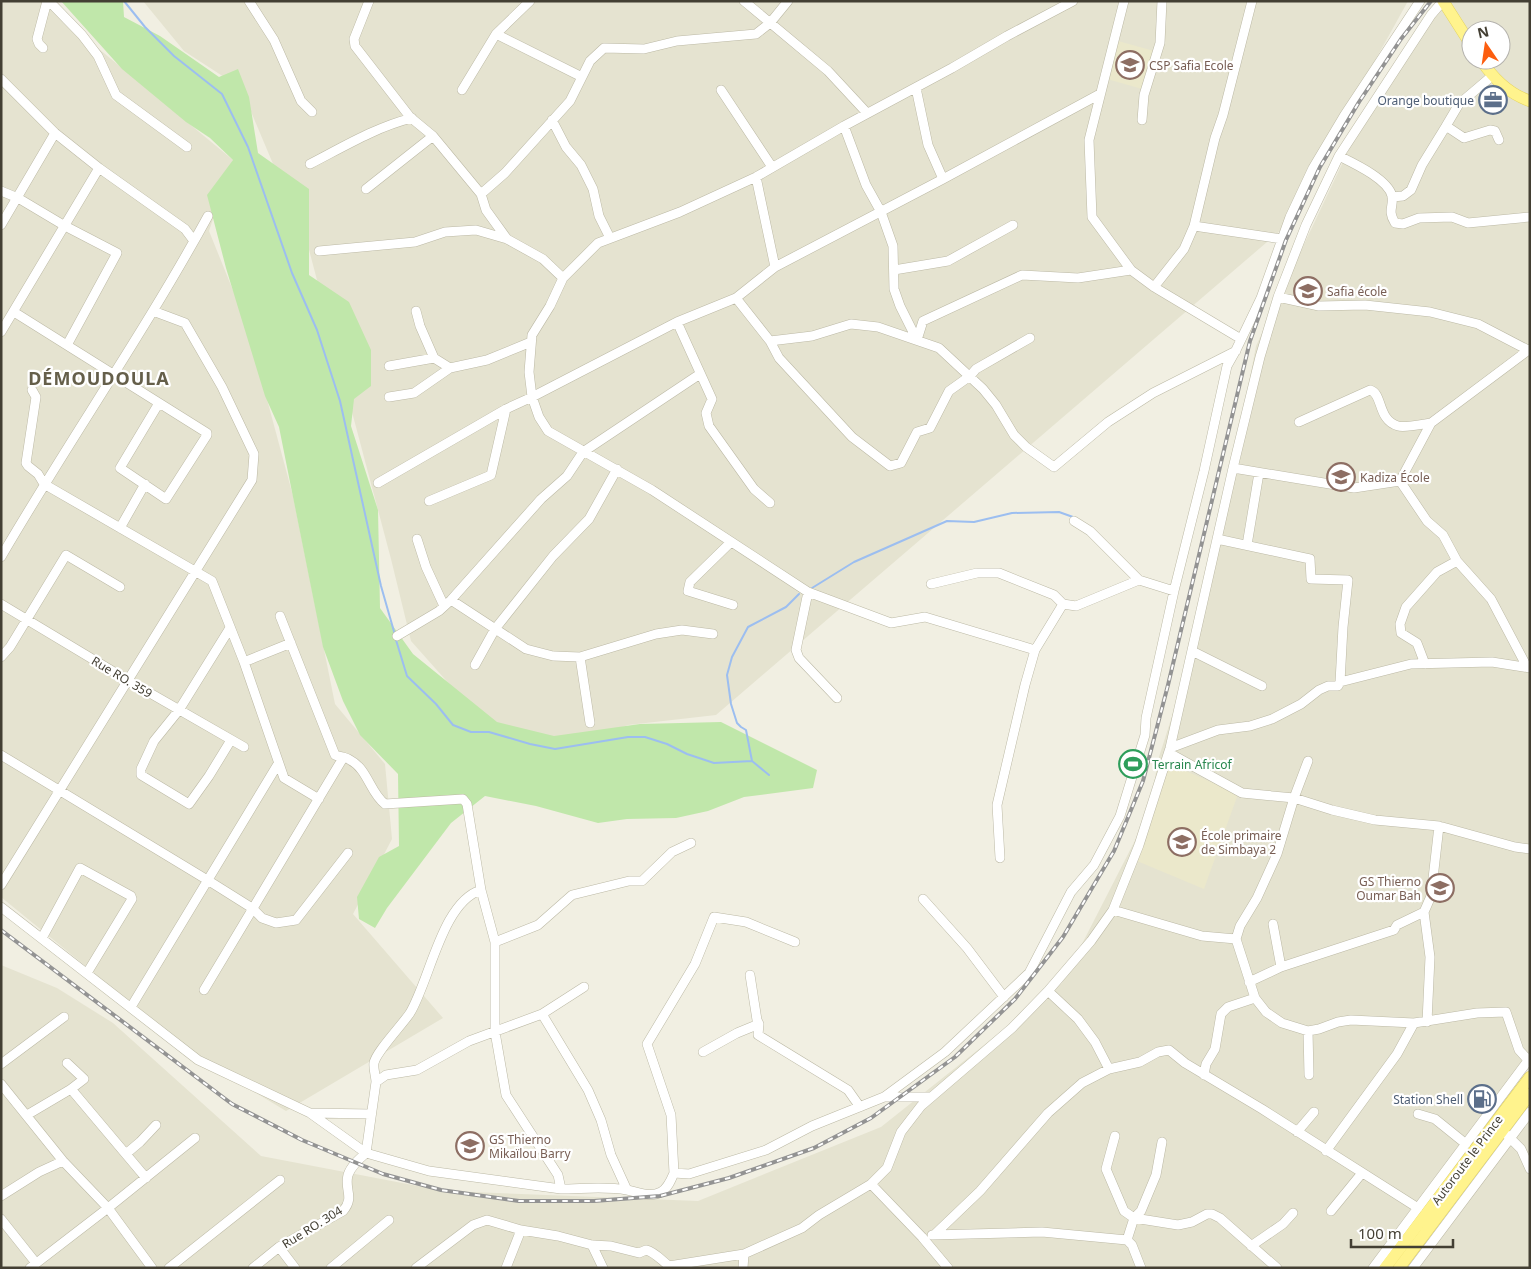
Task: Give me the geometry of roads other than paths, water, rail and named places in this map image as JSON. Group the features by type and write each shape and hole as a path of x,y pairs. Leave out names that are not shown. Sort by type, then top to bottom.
{"main road":[{"path":"1443,1 1461,29"},
{"path":"1488,70 1492,76 1518,97 1530,101"},
{"name":"Autoroute le Prince","path":"1385,1268 1530,1077"},
{"name":"Autoroute le Prince","path":"1399,1268 1530,1094"}],"street":[{"path":"43,48 37,38 48,1 82,35 98,56 116,95 187,147"},
{"path":"249,1 274,40 301,101 312,112"},
{"path":"369,1 354,39 355,46 412,118 433,136 481,194 486,210 507,239"},
{"path":"462,90 496,34 530,1"},
{"path":"744,1 828,71 867,113"},
{"path":"481,194 505,173 570,101 590,61 604,48 644,49 677,41 756,34 770,23 788,1"},
{"path":"1035,650 926,617 891,623 808,592 652,490 548,431 539,417 532,397 529,372 530,342 563,278 598,243 680,212 756,177 867,113 1073,1"},
{"path":"1124,1 1090,140 1092,218 1131,270 1154,287 1241,339"},
{"path":"1142,120 1144,95 1160,44 1162,1"},
{"path":"1154,287 1184,249 1194,226 1215,138 1223,115 1252,1"},
{"path":"674,1173 689,1174 766,1150 812,1126 884,1096 945,1052 1029,973 1071,892 1094,865 1120,816 1145,736 1146,718 1174,591 1204,471 1227,366 1261,298 1290,217 1313,168 1344,116 1420,1"},
{"path":"416,1268 473,1225 487,1220 520,1230 558,1236 592,1245 610,1246 639,1253 646,1250 652,1251 669,1266 744,1254 802,1228 819,1215 871,1184 886,1168 901,1132 921,1106 1012,1028 1048,991 1091,940 1113,910 1139,845 1169,751 1233,468 1260,357 1278,298 1306,225 1338,156 1431,14 1443,1"},
{"path":"496,34 582,76"},
{"path":"1392,197 1403,196 1411,190 1422,166 1459,104 1492,76"},
{"path":"1,79 55,133 99,168 185,229 194,241"},
{"path":"916,88 928,145 943,179"},
{"path":"721,90 772,168"},
{"path":"378,483 506,409 677,322 736,298 775,267 1100,94"},
{"path":"310,164 356,140 412,118"},
{"path":"552,120 566,147 581,165 593,189 599,216 610,238"},
{"path":"844,126 866,185 881,212 893,246 894,289 900,306 917,340"},
{"path":"1446,126 1464,138 1490,130 1495,131 1499,140"},
{"path":"1,225 55,133"},
{"path":"366,189 433,136"},
{"path":"1338,156 1372,173 1390,190 1392,197 1391,216 1395,222 1403,224 1419,218 1452,217 1468,223 1530,217"},
{"path":"1,332 99,168"},
{"path":"756,177 775,267"},
{"path":"1,191 18,198 117,254 67,345"},
{"path":"1,556 44,484 154,311 208,216"},
{"path":"894,270 948,260 1013,225"},
{"path":"1194,226 1282,239"},
{"path":"319,251 415,242 445,232 476,230 507,239 543,259 563,278"},
{"path":"917,340 922,321 1022,275 1078,278 1131,270"},
{"path":"736,298 770,341 779,358 852,437 890,466 901,463 917,432 930,428 949,391 970,376 976,369 1030,338"},
{"path":"1278,298 1319,306 1365,305 1430,312 1478,324 1529,350 1430,423 1400,481"},
{"path":"1,885 252,480 254,454 222,387 185,323 154,311"},
{"path":"416,311 420,326 434,358 450,368"},
{"path":"14,312 206,432 207,435 168,498 165,498 120,469 159,403"},
{"path":"677,322 712,399 706,414 709,426 754,490 770,503"},
{"path":"770,341 812,336 851,324 878,327 939,348 970,376 996,405 1014,435 1026,447 1054,467 1108,422 1153,393 1236,350"},
{"path":"389,397 414,393 450,368 487,360 530,342"},
{"path":"389,366 434,358"},
{"path":"397,636 439,611 542,499 567,476 583,452 700,374"},
{"path":"32,390 36,397 26,462 28,466 38,474 44,484 212,581 244,662 284,778 319,799"},
{"path":"1299,422 1370,390 1378,394 1380,408 1387,420 1399,427 1430,423"},
{"path":"429,501 491,475 506,409"},
{"path":"1233,468 1354,488 1400,481"},
{"path":"475,665 495,629 553,556 588,519 617,469"},
{"path":"1247,545 1259,473"},
{"path":"1400,481 1427,521 1443,535 1457,561 1491,599 1529,667"},
{"path":"120,528 145,484"},
{"path":"1074,521 1090,531 1139,580 1174,591"},
{"path":"417,539 426,567 447,603 495,629 526,649 553,656 580,657 656,634 682,630 713,634"},
{"path":"1217,539 1310,560 1311,579 1348,580 1340,682"},
{"path":"731,542 690,582 688,591 733,605"},
{"path":"1,657 10,647 66,556 120,587"},
{"path":"1425,664 1417,643 1401,633 1400,624 1406,607 1437,572 1457,561"},
{"path":"931,584 977,572 999,573 1054,595 1063,604 1076,606 1139,580"},
{"path":"808,592 796,650 799,658 837,698"},
{"name":"Rue RO. 359","path":"1,604 244,747"},
{"path":"1000,858 997,806 1035,650 1063,604"},
{"path":"280,616 335,755 350,759 364,772 380,800 385,804 463,799 467,804 481,890 495,942 495,1032 506,1095 558,1175 560,1189"},
{"path":"230,628 179,710 154,741 141,772 143,777 189,804 231,740"},
{"path":"244,662 291,643"},
{"path":"1192,651 1262,686"},
{"path":"580,657 590,723"},
{"path":"1169,751 1218,730 1250,726 1272,719 1301,704 1319,690 1328,686 1338,686 1340,682 1411,664 1492,662 1529,667"},
{"path":"1169,751 1242,793 1294,798 1332,810 1375,820 1439,826 1515,847 1530,849"},
{"path":"1,755 209,881 252,908 262,918 276,923 296,920 348,852"},
{"path":"204,990 343,758"},
{"path":"1308,761 1294,798 1277,854 1257,898 1240,926 1236,939 1255,998 1266,1012 1282,1023 1308,1031 1351,1020 1414,1023 1477,1013 1506,1012 1519,1050 1529,1059 1373,1268"},
{"path":"131,1007 209,881 278,764"},
{"path":"1427,1022 1430,957 1424,912 1431,896 1439,826"},
{"path":"495,942 538,925 572,895 629,881 642,881 672,852 691,843"},
{"path":"42,938 80,868 131,896 132,898 87,973"},
{"path":"366,1153 376,1082 374,1063 383,1047 410,1012 422,990 441,936 463,900 481,890"},
{"path":"923,899 967,948 1004,997"},
{"path":"1,907 198,1060 310,1112 366,1153 429,1171 560,1189 627,1190 645,1195 660,1192 669,1184 674,1173 671,1115 647,1044 695,964 714,917 746,922 795,942"},
{"path":"1113,910 1202,936 1236,939"},
{"path":"1249,982 1281,967 1394,930 1397,925 1424,912"},
{"path":"1273,924 1281,967"},
{"path":"750,975 759,1024 758,1035 848,1090 860,1107"},
{"path":"376,1082 386,1075 417,1070 469,1041 542,1014 584,987"},
{"path":"1048,991 1078,1019 1095,1042 1109,1069"},
{"path":"1204,1075 1206,1064 1215,1049 1221,1014 1228,1007 1255,998"},
{"path":"542,1014 588,1090 627,1190"},
{"path":"1,1064 64,1017"},
{"path":"1326,1151 1397,1054 1414,1023"},
{"path":"703,1052 759,1024"},
{"path":"1308,1031 1309,1076"},
{"path":"934,1235 980,1191 1048,1113 1082,1083 1109,1069 1140,1062 1158,1052 1169,1050 1185,1064 1418,1208"},
{"path":"26,1115 71,1089 84,1079 67,1062"},
{"path":"1,1084 63,1161 108,1208 152,1268"},
{"path":"71,1089 127,1153 146,1178"},
{"path":"884,1096 931,1098"},
{"path":"310,1112 371,1114"},
{"path":"1297,1132 1314,1112"},
{"path":"1413,1268 1530,1112"},
{"path":"1418,1114 1435,1119 1466,1144"},
{"path":"127,1153 156,1125"},
{"path":"1502,1131 1512,1138 1521,1149 1530,1169"},
{"path":"1115,1136 1106,1168 1124,1211 1134,1218 1178,1225 1192,1222 1207,1214 1212,1214 1220,1218 1277,1268"},
{"path":"1,1219 33,1265 195,1138"},
{"path":"1126,1240 1134,1218 1140,1211 1156,1175 1162,1142"},
{"name":"Rue RO. 304","path":"253,1268 279,1248 343,1211 350,1199 348,1175 356,1162 366,1153"},
{"path":"1,1196 38,1172 63,1161"},
{"path":"1332,1211 1362,1173"},
{"path":"169,1268 280,1180"},
{"path":"1445,1224 1463,1182"},
{"path":"871,1184 922,1237 948,1268"},
{"path":"1251,1246 1294,1214"},
{"path":"331,1268 389,1220"},
{"path":"506,1268 520,1230"},
{"path":"922,1237 1042,1232 1126,1240 1132,1245 1141,1268"},
{"path":"592,1245 604,1268"},
{"path":"279,1248 295,1268"},
{"path":"743,1268 744,1254"},
{"path":"1405,1268 1423,1254"}],"waterway":[{"path":"124,1 145,27 174,56 222,94 248,147 292,273 317,330 340,401 381,586 395,635"},
{"path":"812,588 854,562 947,521 974,522 1012,513 1059,512 1073,517"},
{"path":"752,761 746,730 737,723 731,704 727,675 732,657 748,627 786,607 799,594"},
{"path":"396,640 407,676 436,704 453,725 471,732 489,732 555,749 628,737 645,737 714,763 752,761 769,775"}],"railway":[{"path":"1,930 232,1104 302,1140 383,1174 441,1190 519,1201 594,1201 660,1196 729,1178 814,1148 871,1118 955,1057 1015,999 1063,937 1114,851 1143,781 1168,685 1250,341 1286,240 1320,167 1359,102 1401,39 1431,1"}],"place":[{"name":"CSP Safia Ecole","path":"1130,65"},
{"name":"Orange boutique","path":"1493,100"},
{"name":"Safia école","path":"1308,291"},
{"name":"Kadiza École","path":"1341,477"},
{"name":"Terrain Africof","path":"1133,764"},
{"name":"École primaire de Simbaya 2","path":"1182,842"},
{"name":"GS Thierno Oumar Bah","path":"1440,888"},
{"name":"Station Shell","path":"1482,1099"},
{"name":"GS Thierno Mikaïlou Barry","path":"470,1146"}],"district":[{"name":"DÉMOUDOULA","path":"99,378"}]}
